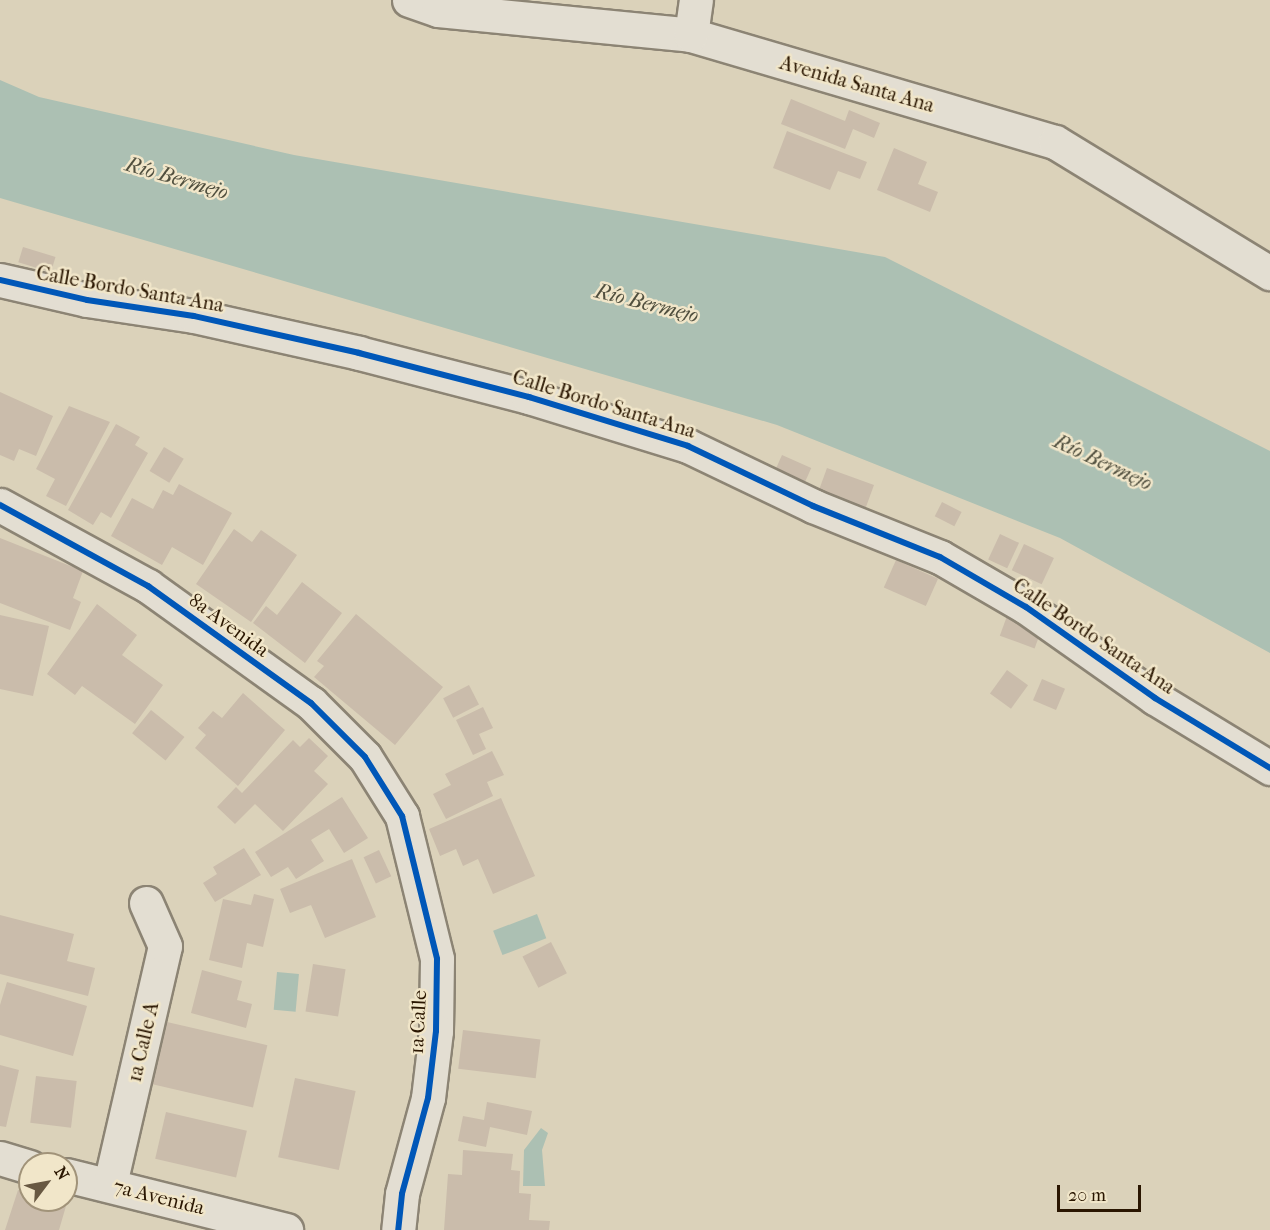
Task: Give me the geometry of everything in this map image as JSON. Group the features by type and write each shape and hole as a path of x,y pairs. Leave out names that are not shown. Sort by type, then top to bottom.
{"street":[{"name":"Avenida Santa Ana","path":"409,0 438,10 691,36 1055,142 1270,273"},
{"path":"691,36 696,0"},
{"name":"Calle Bordo Santa Ana","path":"0,280 87,300 194,315 359,352 529,397 688,446 813,506 940,557 1026,607 1155,698 1270,768"},
{"name":"8a Avenida","path":"0,505 148,586 311,703 365,757 402,816"},
{"name":"1a Calle","path":"398,1230 402,1194 428,1098 436,1031 436,969 421,884 402,816"},
{"name":"1a Calle A","path":"110,1184 165,946 146,903"},
{"path":"0,1158 18,1163"},
{"name":"7a Avenida","path":"78,1177 286,1230"}],"water":[{"name":"Río Bermejo","path":"0,80 39,97 294,155 885,257 1270,451 1270,653 1060,538 777,425 0,198"},
{"path":"537,914 546,938 502,955 493,931"},
{"path":"277,972 299,974 296,1012 274,1010"},
{"path":"541,1128 548,1133 542,1150 545,1186 523,1186 524,1150"}],"building":[{"path":"791,99 845,121 849,110 880,123 874,138 853,129 845,149 781,124"},
{"path":"787,131 867,162 860,179 838,171 830,190 773,168"},
{"path":"894,148 927,162 918,184 938,192 930,212 877,190"},
{"path":"23,247 56,257 51,272 18,262"},
{"path":"0,392 53,416 36,456 19,449 14,461 0,455"},
{"path":"69,406 110,422 66,506 46,496 55,479 36,469"},
{"path":"116,424 140,437 135,445 148,453 111,518 101,512 93,525 68,510"},
{"path":"164,447 184,459 169,483 150,471"},
{"path":"782,455 811,468 802,489 773,476"},
{"path":"827,468 874,485 865,509 818,491"},
{"path":"179,484 232,513 203,565 172,547 162,565 111,536 132,498 153,509 163,490 173,495"},
{"path":"942,502 962,512 954,526 935,516"},
{"path":"234,529 252,542 261,530 297,555 251,622 196,584"},
{"path":"1000,534 1019,543 1007,568 988,559"},
{"path":"0,538 83,571 73,598 81,602 70,630 0,603"},
{"path":"1024,544 1054,558 1042,584 1012,570"},
{"path":"896,560 938,579 926,606 884,587"},
{"path":"302,582 342,613 305,663 253,623 266,606 277,615"},
{"path":"97,604 137,635 122,655 163,685 135,724 82,686 75,695 47,674"},
{"path":"356,614 443,687 395,745 314,677 324,666 317,661"},
{"path":"0,615 49,626 33,696 0,689"},
{"path":"1007,616 1042,629 1035,648 1000,636"},
{"path":"1007,670 1028,685 1011,709 990,693"},
{"path":"1042,679 1065,689 1056,710 1033,700"},
{"path":"469,685 479,705 453,718 443,698"},
{"path":"243,693 285,730 238,786 195,748 206,735 198,728 213,711 222,718"},
{"path":"483,707 493,728 479,734 486,749 473,755 456,720"},
{"path":"151,710 184,737 166,760 132,733"},
{"path":"309,738 328,756 314,771 328,784 283,831 255,804 235,824 217,807 236,787 242,793 293,740 300,747"},
{"path":"492,751 504,775 487,782 493,796 446,819 433,794 451,785 445,774"},
{"path":"342,797 368,838 344,853 329,829 311,840 324,861 296,879 288,867 271,877 255,852"},
{"path":"501,798 535,876 493,894 478,859 463,866 456,849 440,856 429,829"},
{"path":"244,848 261,875 215,902 203,883 217,874 213,867"},
{"path":"379,850 391,876 376,883 364,857"},
{"path":"352,859 376,917 325,938 311,905 290,913 280,889"},
{"path":"254,894 274,899 263,947 247,943 242,968 209,960 223,899 251,905"},
{"path":"0,915 74,934 67,961 95,968 88,996 0,974"},
{"path":"551,942 567,973 538,988 522,957"},
{"path":"313,964 346,969 338,1017 305,1011"},
{"path":"202,970 242,981 237,1000 252,1004 246,1028 191,1013"},
{"path":"7,982 87,1006 73,1056 0,1035 0,1005"},
{"path":"167,1022 267,1045 253,1108 153,1084"},
{"path":"463,1030 540,1040 536,1078 458,1069"},
{"path":"0,1065 19,1070 6,1127 0,1126"},
{"path":"36,1076 77,1081 71,1128 30,1123"},
{"path":"295,1078 356,1091 339,1170 278,1157"},
{"path":"487,1102 532,1111 527,1135 490,1127 486,1147 458,1141 463,1116 484,1120"},
{"path":"166,1112 247,1131 236,1177 155,1159"},
{"path":"463,1150 513,1154 511,1170 520,1171 519,1193 531,1194 529,1220 550,1221 549,1230 444,1230 448,1174 462,1175"},
{"path":"18,1190 18,1212 64,1212 59,1230 5,1230"}],"cycle path":[{"path":"0,280 87,300 194,316 359,353 529,397 688,446 813,506 940,557 1026,607 1155,698 1270,768"},
{"path":"0,505 148,586 311,703 365,757 402,816 437,959 436,1031 428,1098 402,1194 398,1230"}]}
